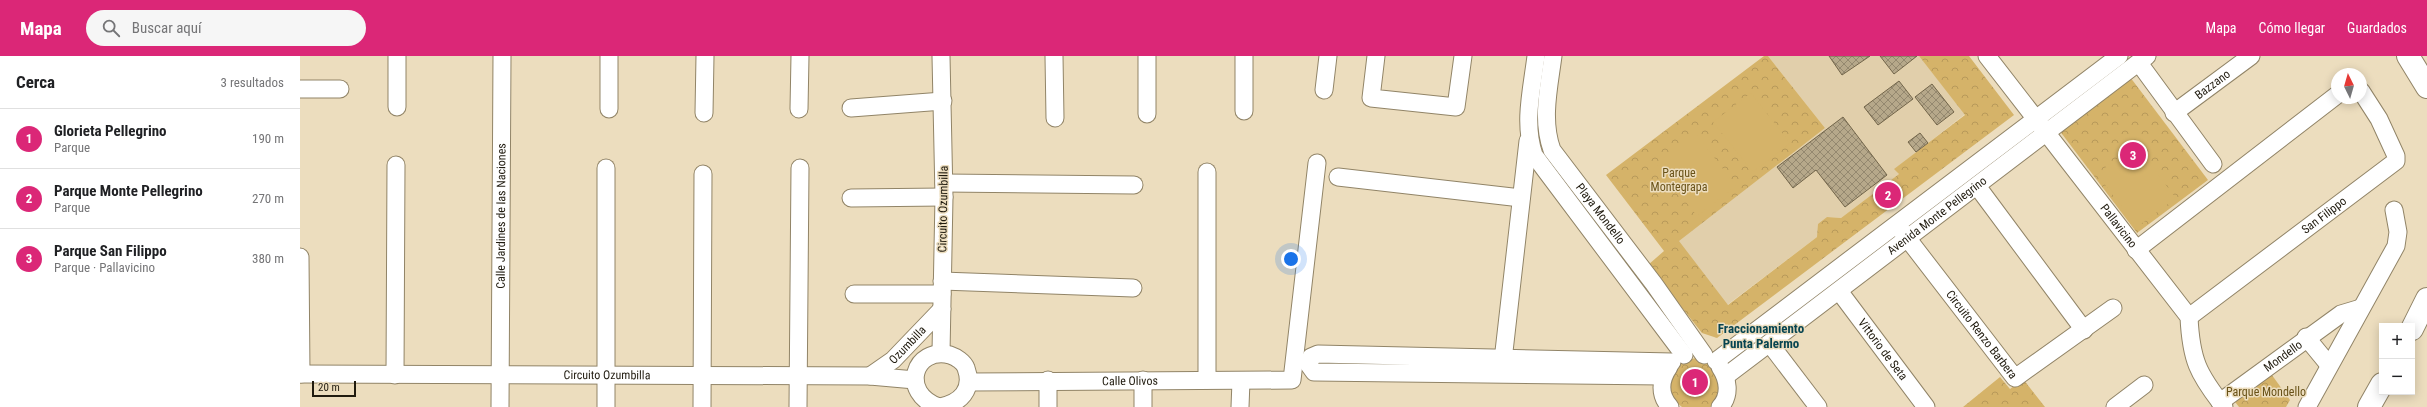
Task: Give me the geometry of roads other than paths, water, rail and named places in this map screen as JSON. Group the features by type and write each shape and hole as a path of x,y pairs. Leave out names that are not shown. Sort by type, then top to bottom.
{"main road":[{"path":"2408,56 2427,87"},
{"path":"2415,323 2427,299"},
{"path":"2369,407 2379,389"}],"street":[{"path":"397,56 397,107"},
{"name":"Calle Jardines de las Naciones","path":"500,407 502,56"},
{"path":"609,56 609,109"},
{"path":"704,113 705,56"},
{"path":"799,109 800,56"},
{"path":"1054,56 1055,118"},
{"path":"1147,56 1148,114"},
{"path":"1244,56 1244,111"},
{"path":"1324,90 1328,56"},
{"path":"1376,56 1371,98 1456,107 1463,56"},
{"name":"Playa Mondello","path":"1536,56 1528,138 1534,155 1601,230 1654,284 1710,358 1726,376"},
{"name":"Playa Mondello","path":"1553,56 1546,122 1547,136 1552,150 1601,230 1673,364"},
{"name":"Pallavicino","path":"1987,56 2189,318"},
{"name":"Avenida Monte Pellegrino","path":"1710,358 1897,224 2119,56"},
{"name":"Bazzano","path":"2174,113 2251,56"},
{"name":"Circuito Ozumbilla","path":"941,353 944,190 943,59"},
{"path":"2143,59 2174,113 2213,164"},
{"name":"Avenida Monte Pellegrino","path":"1726,376 2143,59"},
{"path":"300,89 340,89"},
{"path":"2136,250 2331,100"},
{"path":"851,108 943,101"},
{"name":"San Filippo","path":"2189,318 2396,161 2396,156 2378,119 2367,101"},
{"path":"1502,375 1502,357 1528,138"},
{"name":"Calle Olivos","path":"969,382 1048,380 1292,380 1317,163"},
{"path":"395,375 396,165"},
{"path":"606,168 606,407"},
{"path":"798,407 800,168"},
{"path":"1207,172 1207,380"},
{"path":"702,407 703,174"},
{"path":"1338,177 1521,198"},
{"path":"851,198 944,190 1134,185"},
{"path":"1977,186 2084,330"},
{"path":"2307,407 2396,246 2398,232 2394,210"},
{"name":"Circuito Renzo Barbera","path":"1897,224 2015,378 2025,373 2113,308"},
{"path":"300,257 300,374"},
{"path":"854,294 942,295 1133,288"},
{"name":"Vittorio de Seta","path":"1839,291 1926,407"},
{"name":"Ozumbilla","path":"870,376 893,360 942,295"},
{"name":"Mondello","path":"2222,405 2306,337 2341,314 2361,308"},
{"path":"2189,318 2190,342 2194,363 2222,405"},
{"name":"Mondello","path":"2306,337 2329,365"},
{"path":"1770,344 1818,407"},
{"path":"941,353 955,357 966,367 969,382 964,395 954,404 940,407 927,403 922,398 918,393 915,380 918,367 928,357 941,353"},
{"path":"1673,364 1502,357 1318,354 1311,357 1309,365 1314,372 1502,375 1673,364 1710,358"},
{"path":"1664,405 1662,389 1673,364"},
{"name":"Circuito Ozumbilla","path":"300,374 606,377 870,376 915,380"},
{"path":"1720,407 1727,395 1726,376"},
{"path":"1048,380 1048,407"},
{"path":"1143,380 1143,407"},
{"path":"1240,407 1241,381"},
{"path":"2115,407 2144,385"}],"place":[{"name":"Parque San Filippo","path":"2133,155"},
{"name":"Parque Monte Pellegrino","path":"1888,195"},
{"name":"Glorieta Pellegrino","path":"1695,382"}],"district":[{"name":"Fraccionamiento Punta Palermo","path":"1761,336"}],"park label":[{"name":"Parque Montegrapa","path":"1679,180"},
{"name":"Parque Mondello","path":"2266,392"}]}
